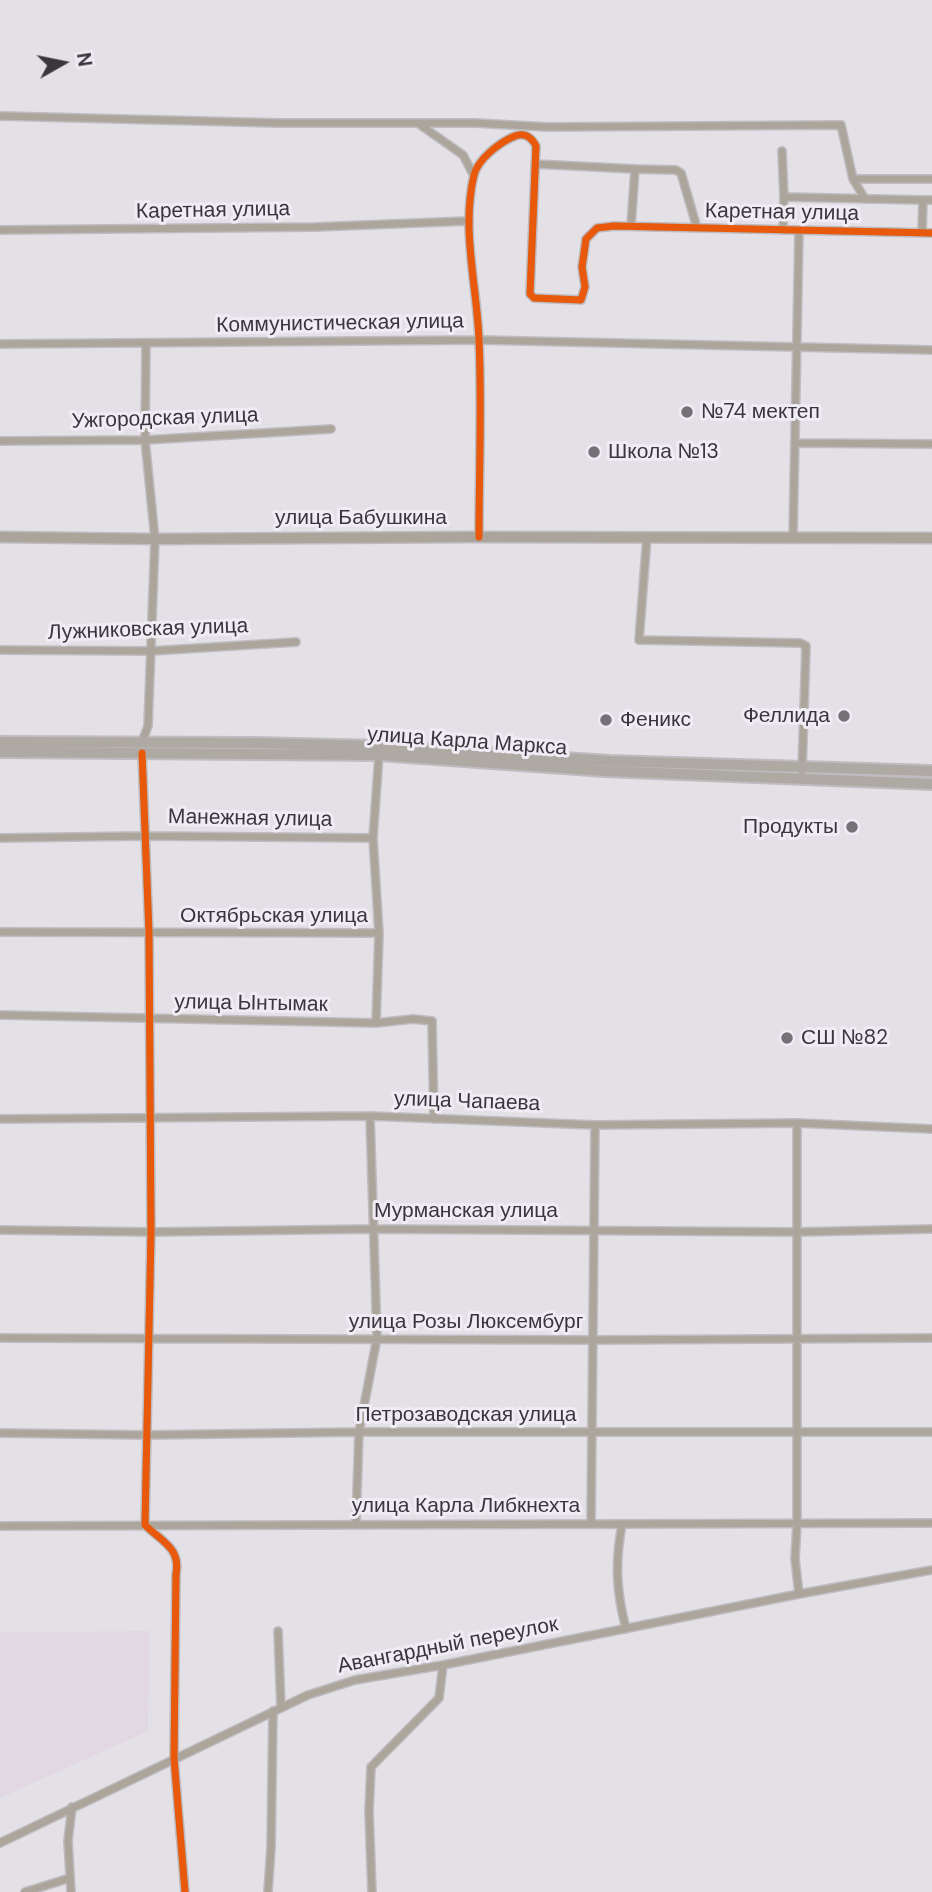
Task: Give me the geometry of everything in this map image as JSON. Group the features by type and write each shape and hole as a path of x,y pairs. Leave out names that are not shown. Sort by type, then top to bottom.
{"main road":[{"name":"улица Карла Маркса","path":"0,742 379,755 605,771 932,784"},
{"name":"улица Карла Маркса","path":"0,752 142,747 379,746 610,761 932,771"}],"street":[{"path":"0,116 475,123 524,131 841,125 853,179 865,199"},
{"path":"419,124 463,155 474,176"},
{"path":"524,131 537,146 535,164 676,170 681,173 696,228"},
{"path":"479,537 479,340 468,221 474,176 481,161 524,131"},
{"path":"782,151 783,230"},
{"name":"Каретная улица","path":"535,164 531,297 581,300 585,287 582,267 586,240 597,228 631,226 932,233"},
{"path":"631,226 635,169"},
{"path":"853,179 932,179"},
{"path":"783,197 932,200"},
{"path":"922,232 923,200"},
{"name":"Каретная улица","path":"0,230 315,227 468,221"},
{"path":"793,538 799,347 799,231"},
{"name":"Коммунистическая улица","path":"0,344 479,340 932,350"},
{"path":"145,343 145,440 155,539 148,726 142,747 149,933 151,1232 145,1524 172,1548 178,1561 174,1758 185,1892"},
{"name":"Ужгородская улица","path":"0,441 145,440 331,429"},
{"path":"796,443 932,444"},
{"name":"улица Бабушкина","path":"0,537 932,538"},
{"path":"647,537 639,640 806,646 802,779"},
{"name":"Лужниковская улица","path":"0,650 151,651 296,642"},
{"path":"376,1023 379,933 373,838 379,755"},
{"name":"Манежная улица","path":"0,838 373,838"},
{"name":"Октябрьская улица","path":"0,932 379,933"},
{"name":"улица Ынтымак","path":"0,1016 376,1023 413,1019 432,1021 434,1119"},
{"path":"356,1523 359,1432 377,1338 370,1116"},
{"name":"улица Чапаева","path":"0,1119 370,1116 595,1125 797,1123 932,1129"},
{"path":"797,1123 795,1559 799,1594"},
{"path":"591,1524 595,1125"},
{"name":"Мурманская улица","path":"0,1230 151,1232 373,1228 798,1231 932,1229"},
{"name":"улица Розы Люксембург","path":"0,1338 932,1338"},
{"name":"Петрозаводская улица","path":"0,1433 932,1432"},
{"name":"улица Карла Либкнехта","path":"0,1526 932,1523"},
{"path":"622,1524 616,1581 626,1629"},
{"name":"Авангардный переулок","path":"0,1843 307,1695 355,1679 443,1665 932,1570"},
{"path":"268,1892 278,1631"},
{"path":"372,1892 369,1811 371,1767 439,1698 443,1665"},
{"path":"71,1892 68,1841 72,1807"},
{"path":"25,1892 70,1878"}],"shaded area":[{"path":"149,1631 148,1731 0,1798 0,1632"}],"cycle path":[{"path":"479,537 480,364 469,237 470,195 476,169 485,157 503,142 525,135 536,146 530,294 534,298 581,300 585,287 582,267 586,239 597,228 614,226 932,233"},
{"path":"142,753 149,933 151,1232 145,1525 173,1551 177,1565 174,1758 185,1892"}],"place":[{"name":"№74 мектеп","path":"687,412"},
{"name":"Школа №13","path":"594,452"},
{"name":"Феллида","path":"844,716"},
{"name":"Феникс","path":"606,720"},
{"name":"Продукты","path":"852,827"},
{"name":"СШ №82","path":"787,1038"}]}
